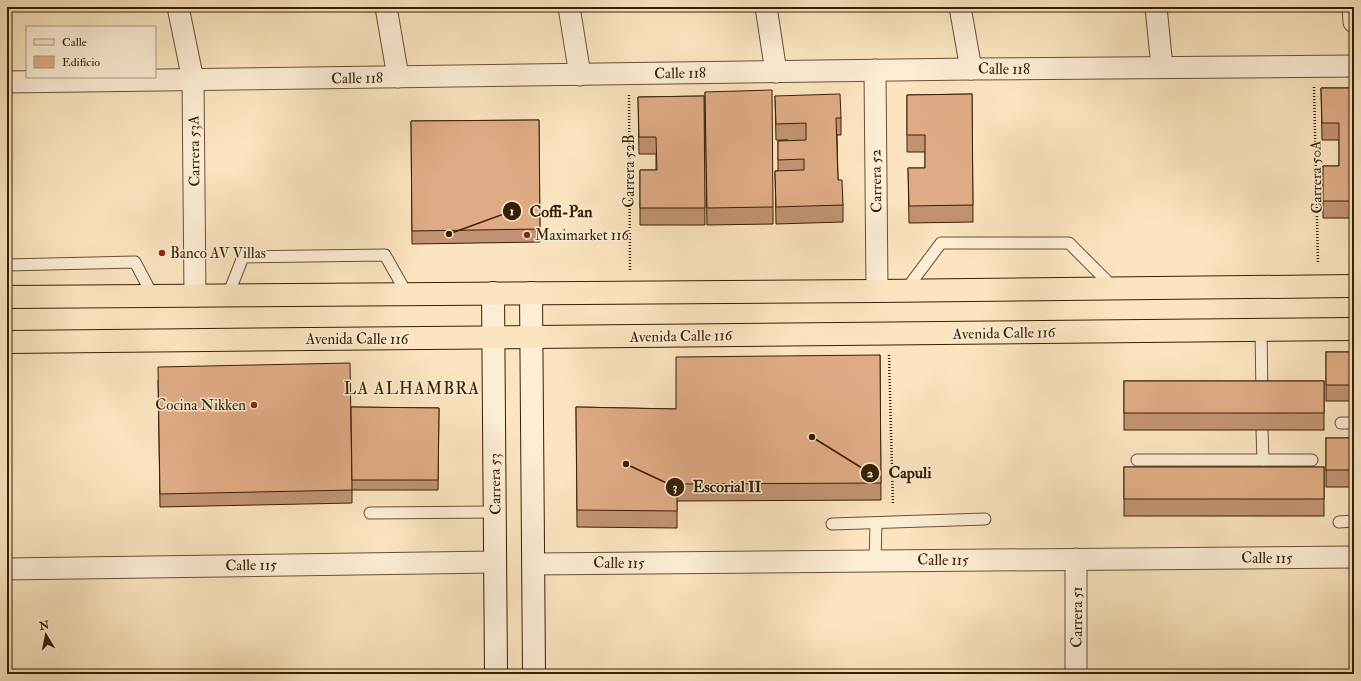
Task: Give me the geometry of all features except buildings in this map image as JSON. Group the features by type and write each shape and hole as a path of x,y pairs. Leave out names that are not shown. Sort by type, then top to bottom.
{"main road":[{"path":"7,297 905,291 1354,286"},
{"name":"Carrera 53","path":"493,293 496,674"},
{"path":"531,293 534,674"},
{"name":"Avenida Calle 116","path":"7,342 1354,329"}],"street":[{"name":"Carrera 53A","path":"178,7 193,80 195,296"},
{"path":"386,7 398,77"},
{"path":"569,7 580,74"},
{"path":"766,7 776,72"},
{"path":"960,7 971,69"},
{"path":"1156,7 1162,68"},
{"path":"1353,7 1354,22"},
{"name":"Calle 118","path":"7,82 875,70 1354,66"},
{"name":"Carrera 52","path":"875,70 877,291"},
{"name":"Calle 115","path":"533,564 1354,557"},
{"name":"Carrera 51","path":"1076,559 1076,674"},
{"name":"Calle 115","path":"7,569 495,562"}],"lane":[{"path":"905,291 941,243 1069,243 1114,289"},
{"path":"228,295 243,258 385,255 407,294"},
{"path":"7,265 135,262 153,296"},
{"path":"1261,330 1262,398"},
{"path":"1341,423 1354,423"},
{"path":"1262,430 1263,460"},
{"path":"1137,460 1312,460"},
{"path":"370,513 495,512"},
{"path":"832,524 985,519"},
{"path":"1339,522 1354,521"},
{"path":"875,561 876,523"}],"path":[{"name":"Carrera 50A","path":"1314,67 1318,287"},
{"name":"Carrera 52B","path":"629,74 630,293"},
{"path":"889,334 894,522"}],"place":[{"name":"Coffi-Pan","path":"449,234"},
{"name":"Maximarket 116","path":"527,235"},
{"name":"Banco AV Villas","path":"162,253"},
{"name":"Cocina Nikken","path":"254,405"},
{"name":"Capuli","path":"812,437"},
{"name":"Escorial II","path":"626,464"}],"district":[{"name":"LA ALHAMBRA","path":"412,388"}]}
